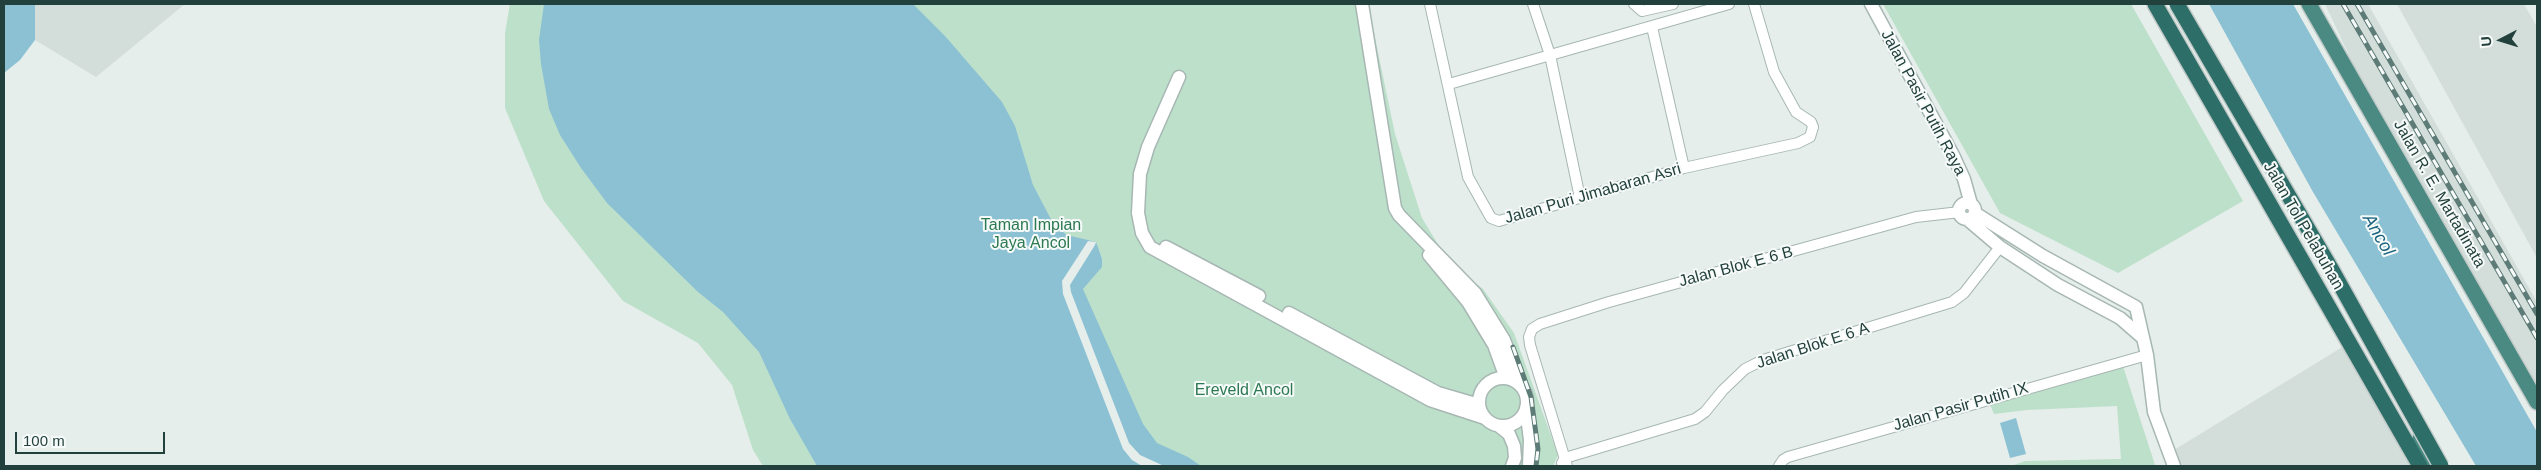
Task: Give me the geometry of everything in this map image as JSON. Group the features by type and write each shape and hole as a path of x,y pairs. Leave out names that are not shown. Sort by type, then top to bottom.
{"highway":[{"name":"Jalan Tol Pelabuhan","path":"2157,4 2421,466"},
{"name":"Jalan Tol Pelabuhan","path":"2179,4 2332,270 2441,466"},
{"path":"2179,4 2343,281 2432,466"},
{"name":"Jalan R. E. Martadinata","path":"2309,4 2537,402"}],"street":[{"path":"1362,4 1395,208 1474,293 1504,340 1525,394 1530,440 1529,466"},
{"name":"Jalan Puri Jimabaran Asri","path":"1430,4 1449,84 1456,131 1468,177 1491,218 1503,221 1684,168 1798,143 1810,137 1813,127 1807,118 1796,112 1774,72 1754,4"},
{"path":"1533,4 1550,55 1580,198"},
{"path":"1634,4 1642,11 1673,4"},
{"path":"1449,84 1729,4"},
{"name":"Jalan Pasir Putih Raya","path":"1871,4 1953,155 1964,179 1968,212"},
{"path":"1652,26 1684,168"},
{"path":"1480,405 1438,393 1157,242 1150,231 1145,212 1147,176 1154,150 1182,77 1148,148 1140,174 1138,213 1142,233 1150,247 1430,400 1485,418 1499,426 1509,434 1514,446 1512,466"},
{"path":"1968,212 2000,247 2058,284 2120,318 2143,338"},
{"path":"1968,212 2136,307 2147,355 2154,412 2174,466"},
{"name":"Jalan Blok E 6 B","path":"1564,464 1530,346 1529,337 1532,329 1540,324 1609,302 1916,217 1968,212"},
{"path":"1410,225 1425,251 1468,302 1494,346 1506,378"},
{"name":"Jalan Blok E 6 A","path":"1564,464 1695,419 1705,412 1723,390 1745,369 1763,360 1952,302 1964,293 2000,247"},
{"path":"2058,284 2064,268"},
{"name":"Jalan Pasir Putih IX","path":"1779,466 1782,460 1788,457 2147,355"},
{"path":"1485,418 1480,405 1481,391 1488,383 1498,378 1506,378 1522,387"},
{"path":"1499,426 1516,422 1526,408"}],"shaded area":[{"path":"35,4 185,4 96,77 35,40"},
{"path":"2325,4 2368,4 2537,302 2537,401 2392,147"},
{"path":"2397,4 2524,4 2537,27 2537,258"},
{"path":"2349,343 2417,466 2174,466 2169,453"}],"green space":[{"name":"Taman Impian Jaya Ancol","path":"510,4 1368,4 1395,134 1422,218 1450,264 1483,289 1514,333 1558,455 1553,466 763,466 753,450 732,385 698,343 623,301 544,201 505,108 505,33"},
{"path":"1883,4 2131,4 2243,201 2118,273 2000,213"},
{"path":"2120,357 2155,465 2011,466 2025,461 2121,459 2117,406 2027,410 1994,414 1989,402"}],"water":[{"path":"4,4 35,4 35,40 20,60 4,73"},
{"path":"544,4 913,4 945,36 1002,102 1015,126 1033,185 1054,225 1067,235 1096,242 1102,259 1102,267 1083,289 1143,424 1157,443 1188,457 1201,466 817,466 790,419 759,352 723,312 698,292 607,203 560,135 549,109 541,64 539,40"},
{"name":"Ancol","path":"2209,4 2293,4 2537,432 2537,466 2476,466 2313,192"},
{"path":"2016,418 2026,454 2010,458 2000,423"}],"pier":[{"path":"1088,241 1096,242 1070,285 1071,292 1129,443 1140,455 1164,466 1142,466 1132,460 1123,449 1063,294 1062,281"}],"railway":[{"path":"2343,4 2537,338"},
{"path":"2357,4 2537,314"},
{"path":"1513,347 1531,397 1538,449 1536,466"}],"park label":[{"name":"Ereveld Ancol","path":"1244,391"}]}
